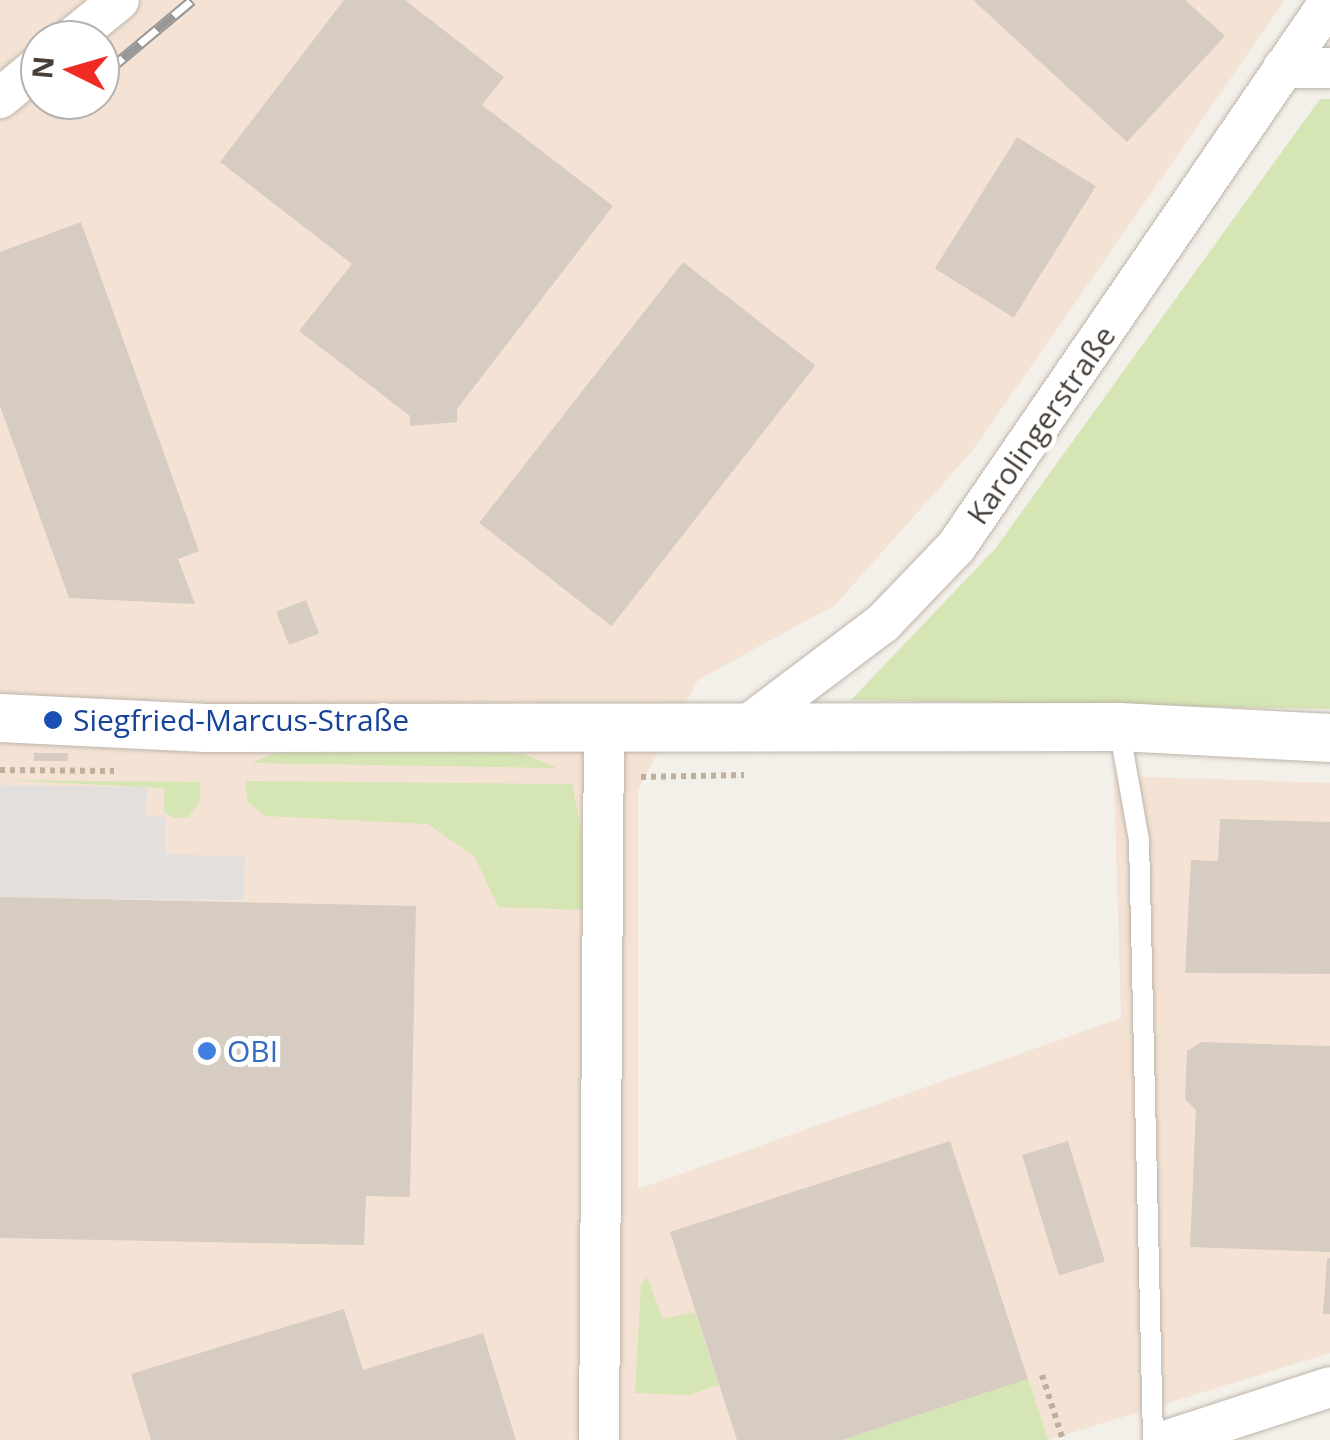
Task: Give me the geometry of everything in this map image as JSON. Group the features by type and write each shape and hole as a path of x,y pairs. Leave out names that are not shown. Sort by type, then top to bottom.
{"street":[{"path":"94,20 119,0"},
{"name":"Karolingerstraße","path":"741,730 882,623 956,547 1330,2"},
{"path":"1283,68 1330,68"},
{"path":"0,98 20,82"},
{"path":"0,718 206,728 1119,727 1330,738"},
{"path":"599,1440 604,730"},
{"path":"1168,1440 1330,1387"}],"lane":[{"path":"1119,727 1139,840 1153,1440"}],"path":[{"path":"1042,1375 1063,1440"}],"shaded area":[{"path":"0,0 1285,0 973,450 835,605 698,680 638,789 638,1189 1121,1018 1114,776 1330,783 1330,1353 1048,1440 0,1440"},
{"path":"0,785 147,787 146,816 165,817 165,854 245,857 243,900 0,897"}],"green space":[{"path":"1320,99 1330,99 1330,709 851,700 995,549"},
{"path":"285,750 521,753 557,768 251,763"},
{"path":"0,780 200,782 200,802 188,817 173,818 164,812 164,788"},
{"path":"245,781 572,784 585,848 586,910 498,907 475,857 428,824 266,816 248,802"},
{"path":"647,1277 663,1319 695,1312 719,1385 688,1395 635,1393 641,1285"},
{"path":"1028,1379 1048,1440 842,1440"}],"building":[{"path":"344,0 405,0 504,77 482,105 613,206 457,409 457,422 410,426 410,416 299,331 352,264 220,162"},
{"path":"973,0 1185,0 1225,36 1127,142"},
{"path":"1017,137 1096,186 1014,318 935,268"},
{"path":"81,222 199,551 178,559 195,604 69,598 0,406 0,252"},
{"path":"683,262 815,365 612,626 479,523"},
{"path":"306,600 319,634 289,645 276,611"},
{"path":"34,753 68,753 68,761 34,761"},
{"path":"1220,819 1330,822 1330,974 1185,973 1191,860 1218,861"},
{"name":"OBI","path":"0,897 416,906 410,1197 366,1196 364,1245 0,1238"},
{"path":"1201,1042 1330,1046 1330,1252 1190,1247 1196,1110 1185,1099 1187,1051"},
{"path":"950,1141 1028,1379 842,1440 737,1440 670,1232"},
{"path":"1068,1141 1105,1261 1059,1276 1022,1155"},
{"path":"1327,1258 1330,1314 1323,1314"},
{"path":"344,1309 363,1370 483,1333 516,1440 151,1440 131,1374"}],"railway":[{"path":"120,60 192,0"}],"place":[{"name":"Siegfried-Marcus-Straße","path":"53,720"},
{"name":"OBI","path":"207,1051"}]}
